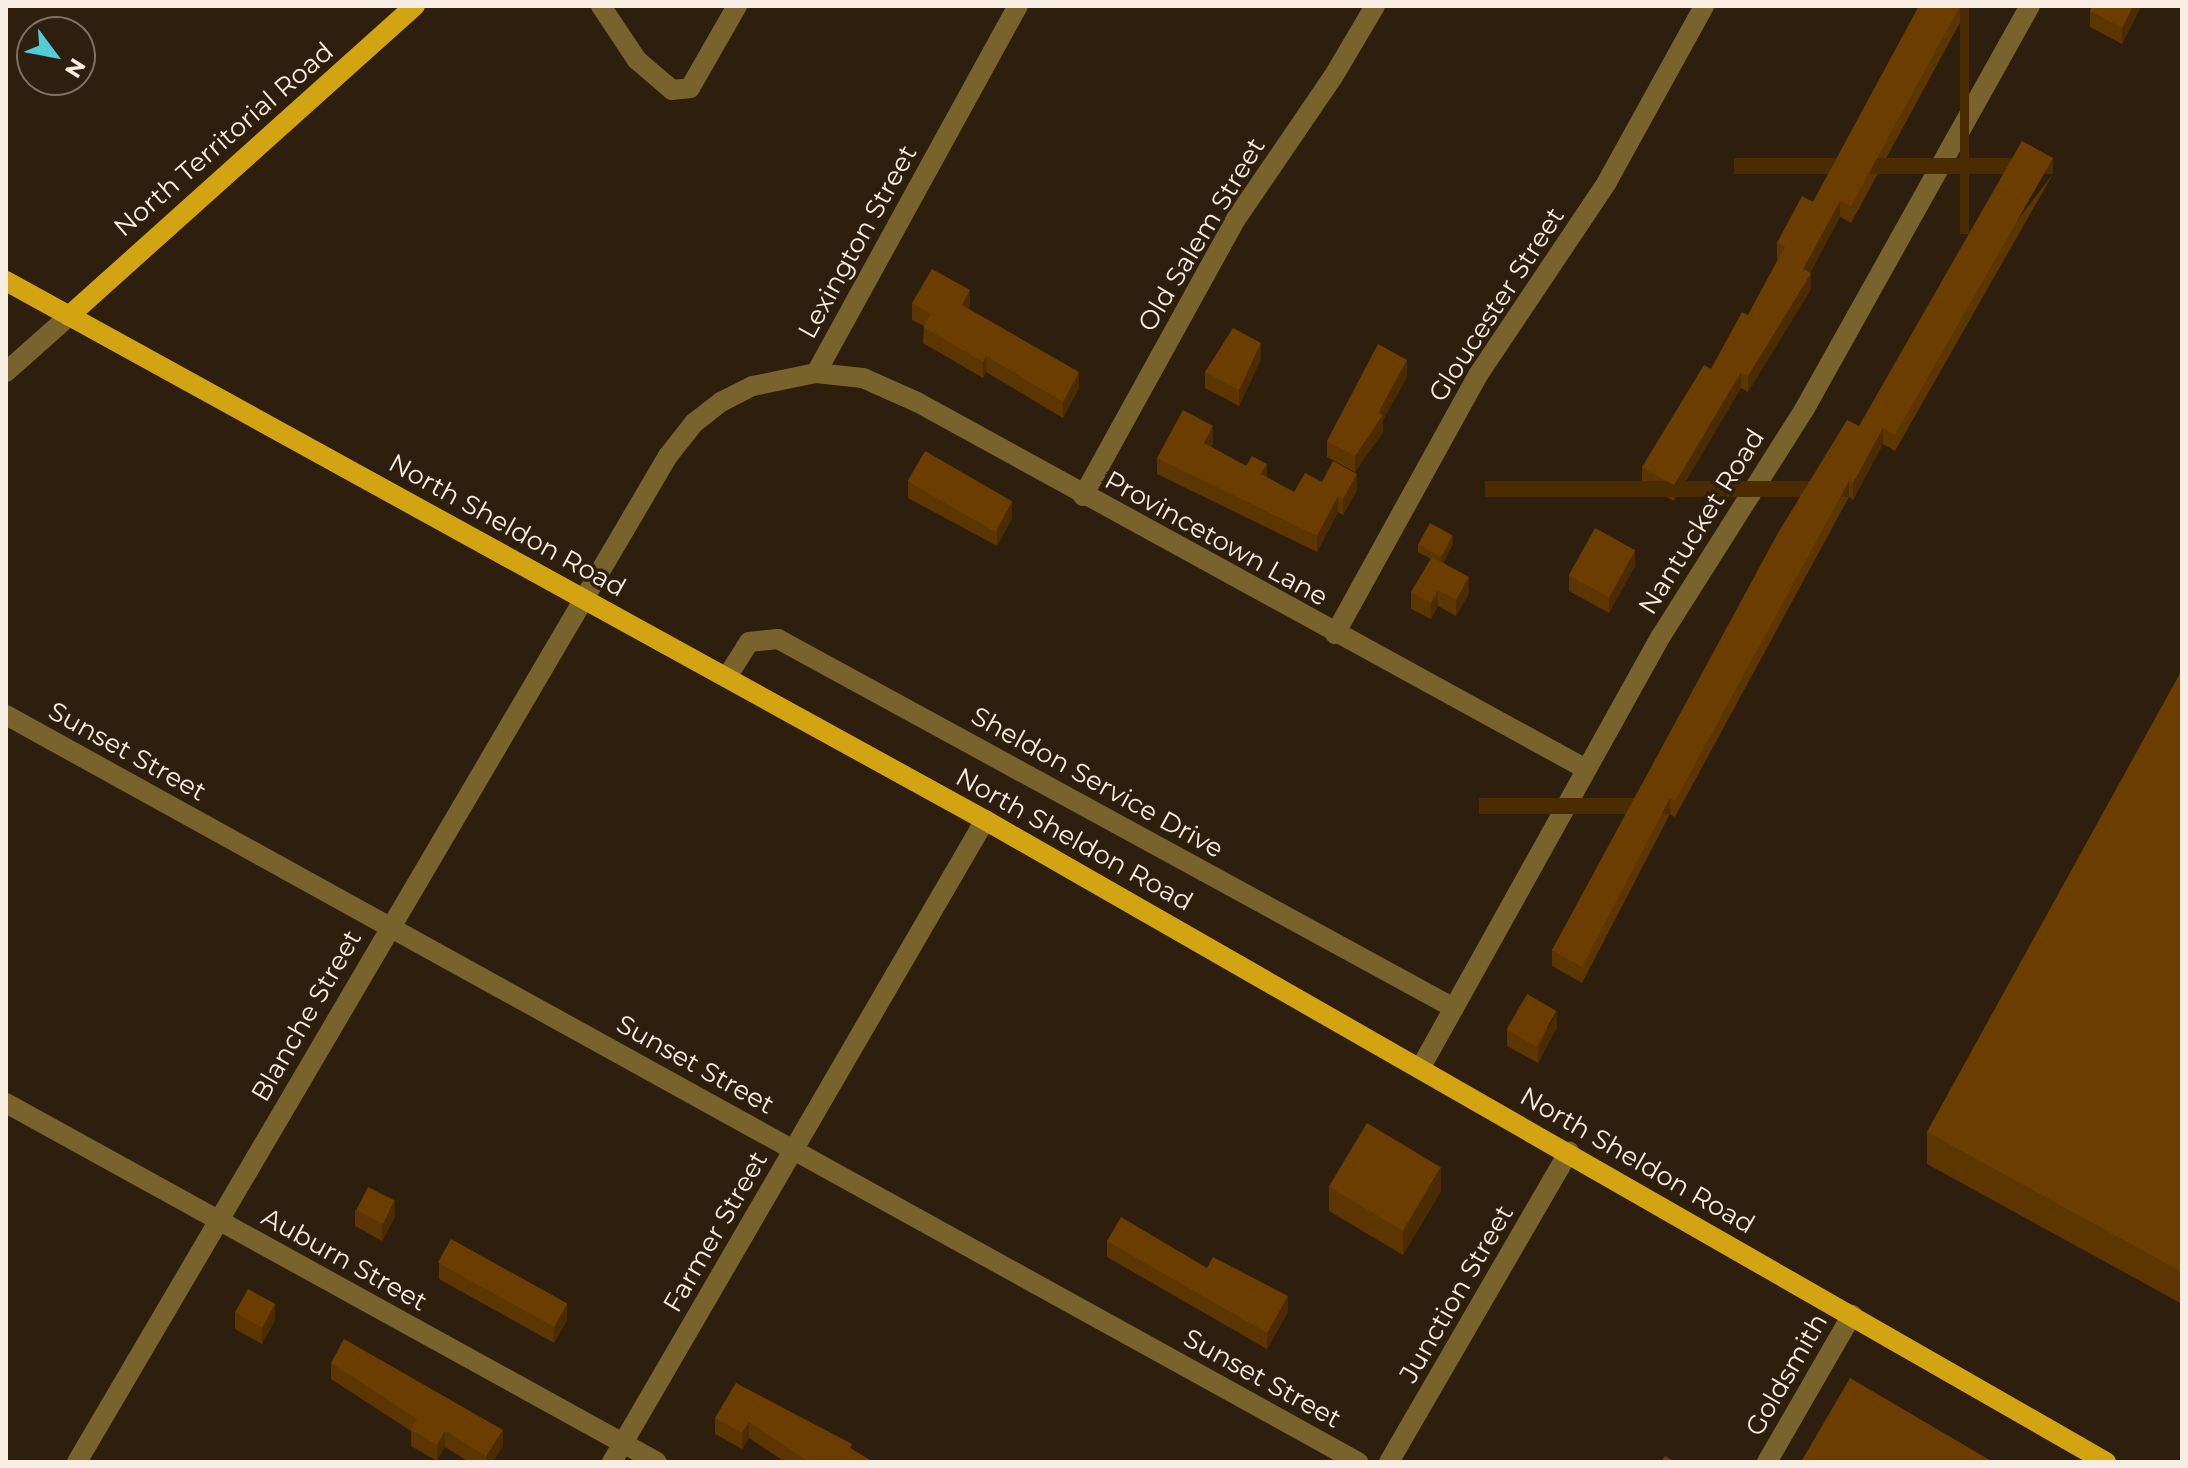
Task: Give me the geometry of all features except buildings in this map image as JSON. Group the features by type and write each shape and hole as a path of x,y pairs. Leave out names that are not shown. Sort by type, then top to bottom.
{"main road":[{"name":"North Territorial Road","path":"69,316 415,6"},
{"name":"North Sheldon Road","path":"6,281 985,820 1569,1151 2106,1462"}],"street":[{"path":"601,6 637,60 672,90 690,88 737,6"},
{"name":"Lexington Street","path":"584,598 668,456 694,423 753,386 816,373 1018,6"},
{"name":"Old Salem Street","path":"1083,496 1236,219 1375,6"},
{"name":"Gloucester Street","path":"1335,634 1478,375 1607,182 1704,6"},
{"name":"Nantucket Road","path":"1421,1067 1661,636 1804,410 2030,6"},
{"path":"6,372 69,316"},
{"name":"Provincetown Lane","path":"816,373 863,378 917,402 1083,496 1586,769"},
{"name":"Blanche Street","path":"77,1462 584,598"},
{"name":"Sheldon Service Drive","path":"727,677 749,642 778,639 1454,1008"},
{"name":"Sunset Street","path":"6,715 1358,1462"},
{"name":"Farmer Street","path":"612,1462 985,820"},
{"name":"Auburn Street","path":"6,1103 657,1462"},
{"name":"Junction Street","path":"1389,1462 1569,1151"},
{"name":"Goldsmith","path":"1767,1462 1852,1315"}]}
